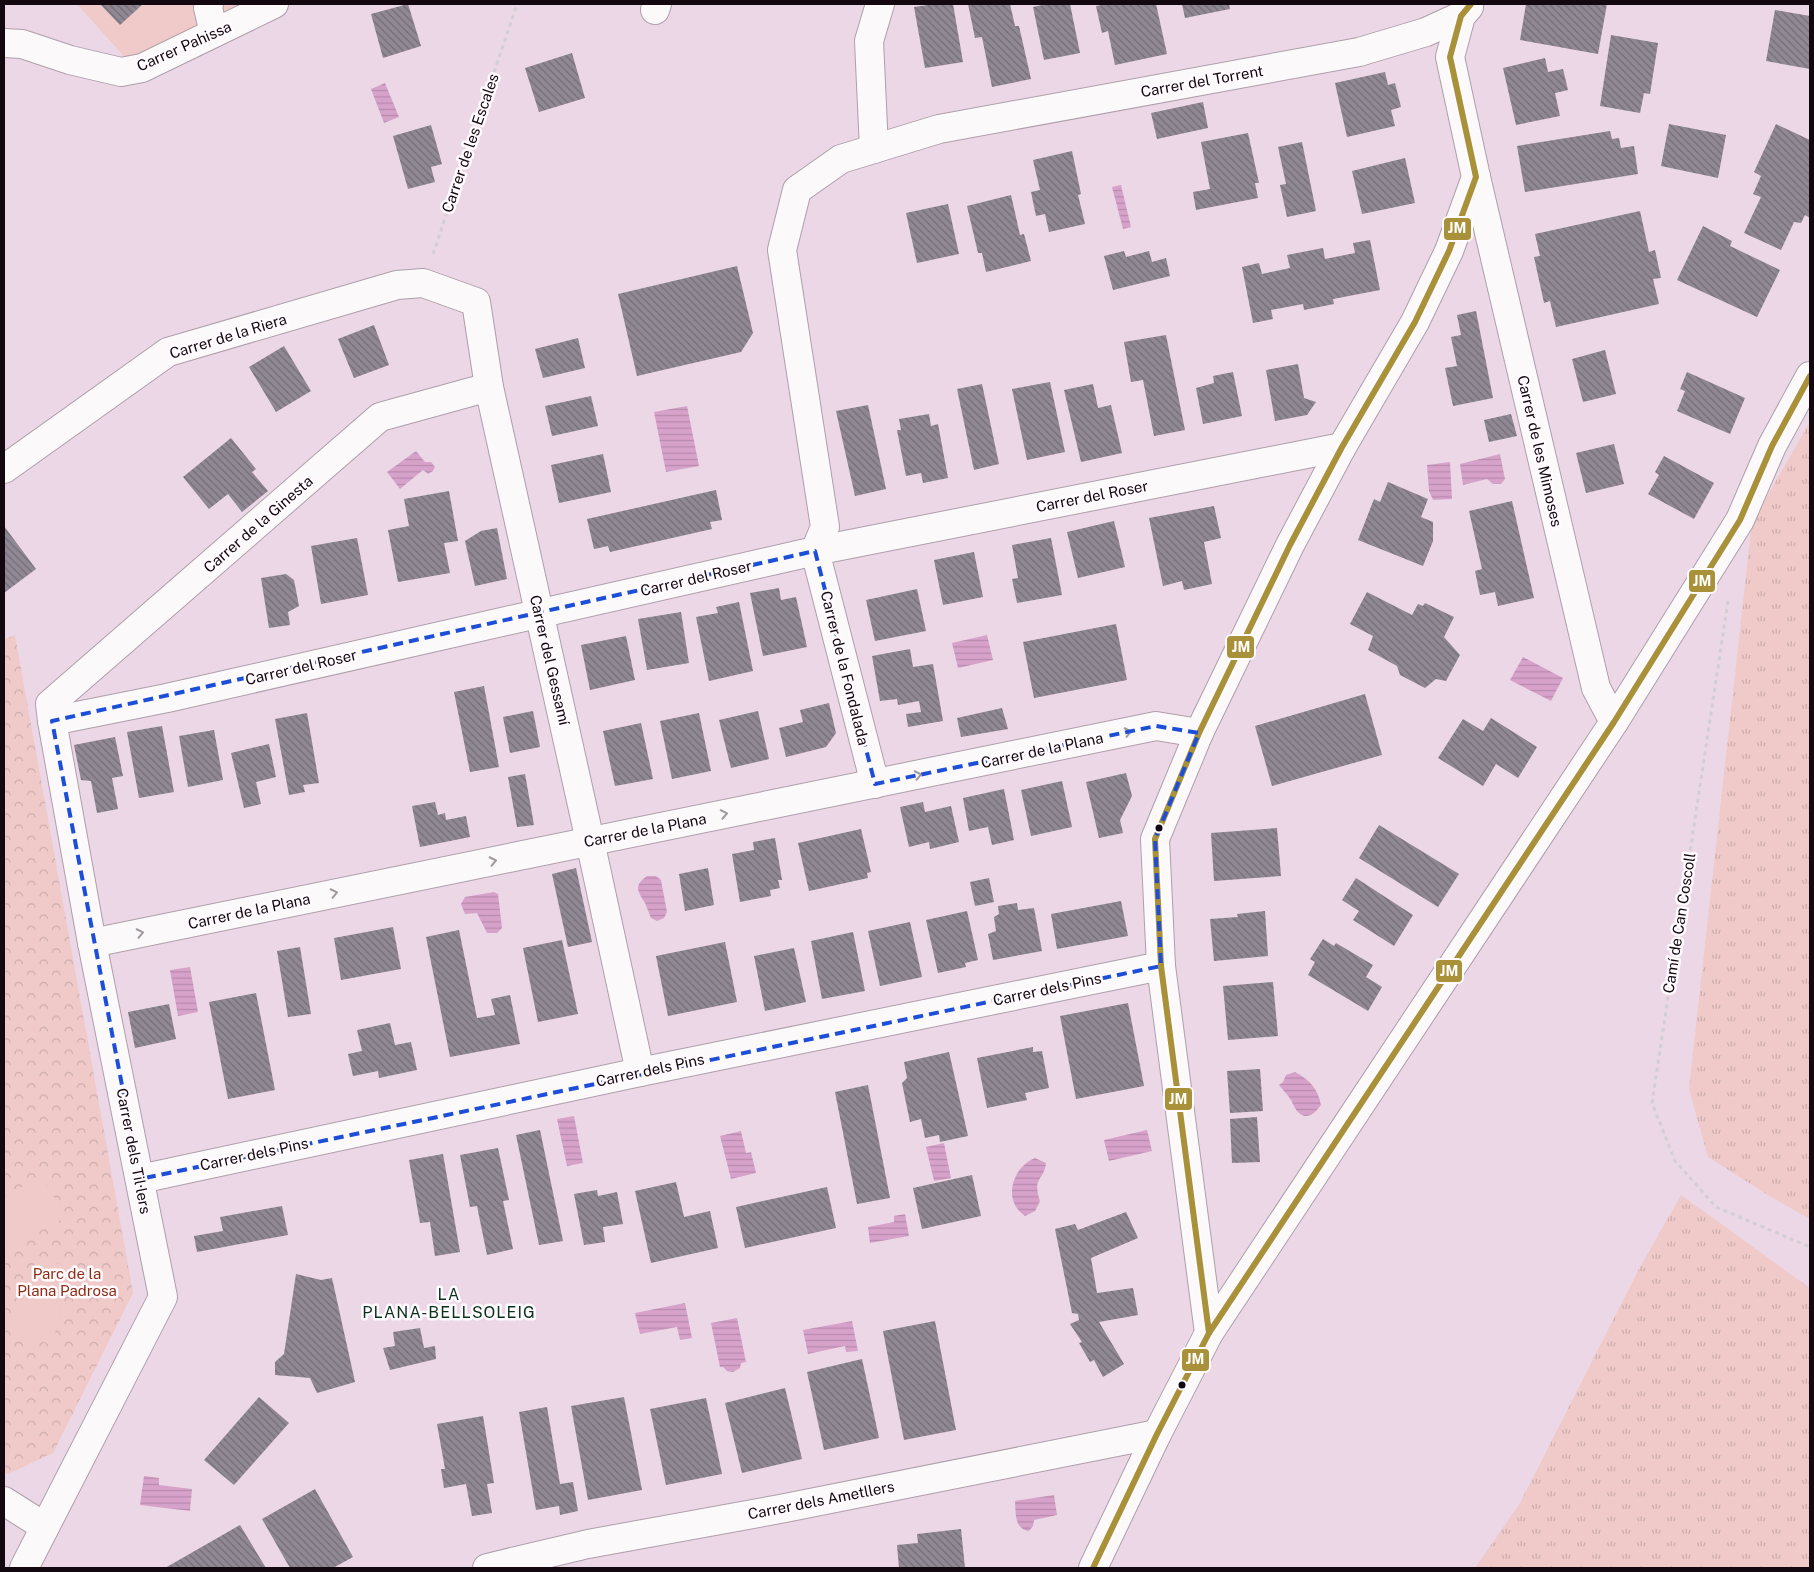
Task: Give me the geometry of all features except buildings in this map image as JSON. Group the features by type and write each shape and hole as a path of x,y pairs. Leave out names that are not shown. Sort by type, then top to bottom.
{"street":[{"path":"209,4 208,8 214,33"},
{"name":"Carrer Pahissa","path":"4,43 22,44 70,60 121,72 142,68 274,4"},
{"path":"874,149 869,41 880,4"},
{"name":"Carrer del Torrent","path":"815,551 825,527 782,250 797,190 841,159 939,129 1359,52 1426,32 1466,10"},
{"name":"Carrer de les Mimoses","path":"1466,10 1450,57 1476,177 1596,688 1614,722"},
{"path":"1209,1333 1161,966 1155,839 1199,733 1290,545 1342,447 1415,322 1449,251 1476,177"},
{"name":"Carrer del Gessamí","path":"423,283 476,302 489,387 640,1072"},
{"name":"Carrer de la Riera","path":"4,469 168,352 397,285 423,283"},
{"path":"1093,1568 1157,1434 1209,1333 1614,722 1740,520 1772,446 1810,376"},
{"name":"Carrer de la Ginesta","path":"51,712 380,417 489,387"},
{"name":"Carrer del Roser","path":"51,712 176,696 815,551 1342,447"},
{"name":"Carrer de la Fondalada","path":"815,551 875,784"},
{"name":"Carrer dels Til·lers","path":"24,1568 164,1298 92,942 51,712"},
{"name":"Carrer de la Plana","path":"92,942 1156,726 1199,733"},
{"name":"Carrer dels Pins","path":"140,1179 640,1072 1161,966"},
{"name":"Carrer dels Ametllers","path":"487,1568 588,1544 799,1505 1157,1434"},
{"path":"4,1501 44,1527"}],"path":[{"name":"Carrer de les Escales","path":"423,283 517,4"},
{"name":"Camí de Can Coscoll","path":"1728,597 1652,1103 1675,1160 1716,1208 1810,1247"}],"highlighted area":[{"path":"815,551 875,784 1156,726 1199,733 1155,839 1161,966 140,1179 52,721"}],"green space":[{"path":"77,4 248,4 129,62"},
{"path":"1810,422 1810,1219 1708,1157 1689,1089 1752,522"},
{"name":"Parc de la Plana Padrosa","path":"15,635 133,1293 53,1453 8,1474 4,1471 4,639"},
{"path":"41,1176 66,1217 4,1250 4,1197"},
{"path":"1681,1195 1810,1288 1810,1568 1475,1568 1520,1503 1639,1269"},
{"path":"39,1256 71,1269 52,1345 10,1330"}],"shaded area":[{"path":"385,83 399,117 384,123 371,89"},
{"path":"1121,185 1131,227 1123,229 1112,187"},
{"path":"687,406 699,466 666,472 654,412"},
{"path":"416,451 425,462 431,462 435,467 428,474 423,470 400,489 387,472"},
{"path":"1500,454 1505,479 1501,484 1493,484 1487,479 1463,485 1460,464"},
{"path":"1450,462 1452,499 1433,500 1429,491 1427,465"},
{"path":"987,635 993,660 958,668 952,643"},
{"path":"1523,657 1563,678 1551,701 1510,680"},
{"path":"647,876 656,876 661,880 667,912 664,918 657,921 651,918 638,889 640,883"},
{"path":"494,892 498,894 502,928 497,933 487,933 477,913 465,914 461,904 465,897"},
{"path":"190,967 198,1012 178,1016 170,970"},
{"path":"1295,1072 1305,1078 1320,1099 1321,1105 1309,1116 1301,1115 1298,1112 1279,1085 1283,1082 1286,1075"},
{"path":"574,1116 583,1163 567,1166 557,1119"},
{"path":"1147,1130 1152,1151 1109,1161 1104,1140"},
{"path":"741,1131 746,1153 751,1152 756,1173 731,1179 720,1136"},
{"path":"944,1143 951,1178 934,1181 926,1147"},
{"path":"1035,1158 1046,1163 1037,1187 1040,1201 1035,1211 1025,1216 1018,1210 1014,1202 1013,1185 1021,1169 1027,1162"},
{"path":"905,1214 909,1236 870,1243 868,1227 894,1222 894,1216"},
{"path":"685,1303 692,1338 680,1340 677,1327 640,1334 635,1313"},
{"path":"737,1318 746,1362 741,1363 740,1368 733,1372 720,1367 711,1323"},
{"path":"852,1321 858,1351 846,1352 845,1346 808,1354 803,1330"},
{"path":"144,1476 159,1478 159,1485 192,1489 190,1511 140,1505"},
{"path":"1054,1495 1057,1515 1034,1520 1033,1526 1029,1531 1024,1530 1018,1524 1015,1501"}],"transit line":[{"name":"JM","path":"1209,1333 1161,966 1155,839 1199,733 1290,545 1342,447 1415,322 1449,251 1476,177 1450,57 1461,16 1471,4"},
{"name":"JM","path":"1093,1568 1157,1434 1209,1333 1614,722 1740,520 1772,446 1810,376"}],"district":[{"name":"LA PLANA-BELLSOLEIG","path":"449,1303"}]}
